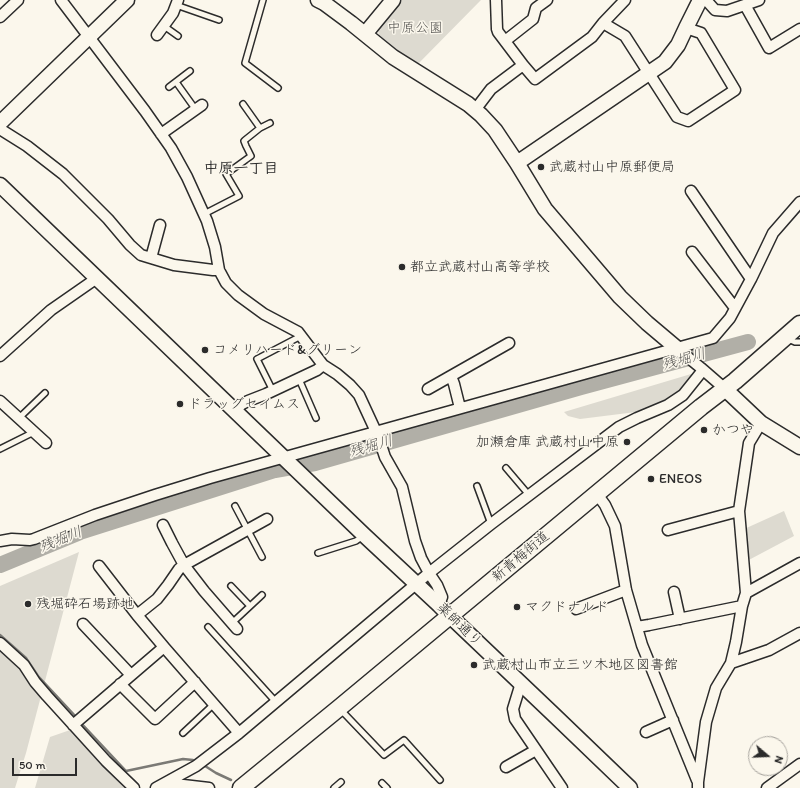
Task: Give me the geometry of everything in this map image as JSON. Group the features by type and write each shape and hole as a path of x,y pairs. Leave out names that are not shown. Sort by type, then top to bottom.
{"main road":[{"name":"新青梅街道","path":"241,788 339,708 444,611 598,494 800,324"}],"street":[{"path":"0,17 18,0"},
{"path":"61,0 145,111 171,148 187,177 207,221 215,247 219,270 226,283 238,295 270,318 294,330 301,336 323,365 337,374 359,395 384,453 402,487 415,541 421,558 437,585 442,597 444,611"},
{"path":"0,123 127,0"},
{"path":"318,0 365,34 396,59 468,104 475,110 495,130 545,209 620,297 647,323 724,388 761,423 800,448"},
{"path":"365,34 393,0"},
{"path":"496,0 497,29 535,78 592,37 625,0"},
{"path":"505,41 534,19 536,8 547,0"},
{"path":"517,163 665,62 678,45 700,0"},
{"path":"706,0 716,10 727,11 759,0"},
{"path":"157,35 173,13 177,2"},
{"path":"746,5 769,48 800,29"},
{"path":"603,23 625,36 677,117 688,121 735,90 701,33 686,28"},
{"path":"475,110 491,89 523,64"},
{"path":"161,134 199,107"},
{"path":"0,129 27,146 63,174 108,219 141,255 174,265 219,270"},
{"name":"薬師通り","path":"0,185 304,478 630,788"},
{"path":"691,191 751,279"},
{"path":"0,541 12,539 34,539 95,515 155,495 377,434 460,408 678,350 714,338 730,318 773,233 800,202"},
{"path":"151,258 160,225"},
{"path":"692,252 735,308"},
{"path":"0,356 51,310 97,278"},
{"path":"428,389 509,343"},
{"path":"235,410 242,404 317,370 323,365"},
{"path":"156,788 200,764 429,573 619,427 668,405 683,395 702,369"},
{"path":"451,376 460,408"},
{"path":"0,401 46,443"},
{"path":"698,785 706,722 716,688 731,663 746,593 739,511 749,443 761,423"},
{"path":"598,494 615,526 626,590 642,645 698,785"},
{"path":"668,530 739,511"},
{"path":"137,615 157,599 179,569 184,565 266,519"},
{"path":"163,524 184,565 234,626"},
{"path":"746,593 800,563"},
{"path":"99,566 137,615 239,733"},
{"path":"576,609 626,590"},
{"path":"674,592 680,619"},
{"path":"637,627 742,606"},
{"path":"83,624 131,675"},
{"path":"731,663 770,650 800,633"},
{"path":"0,643 24,665 35,682 76,722 106,761 134,788"},
{"path":"76,722 164,647"},
{"path":"120,684 155,719 194,682"},
{"path":"521,683 513,710 514,719 562,788"},
{"path":"646,732 673,720"},
{"path":"506,767 536,750"},
{"path":"767,788 800,764"},
{"path":"166,783 209,788"}],"lane":[{"path":"263,0 245,63 278,88"},
{"path":"177,2 220,20"},
{"path":"164,26 178,36"},
{"path":"169,88 190,71"},
{"path":"176,82 199,107"},
{"path":"243,104 260,128"},
{"path":"204,214 239,196 226,174 251,156 244,141 260,128 270,123"},
{"path":"273,391 257,359 301,336"},
{"path":"784,338 795,342 800,342"},
{"path":"298,379 316,418"},
{"path":"19,418 45,393"},
{"path":"0,449 34,432"},
{"path":"506,468 529,495"},
{"path":"477,486 491,524"},
{"path":"235,506 262,557"},
{"path":"318,553 356,540 364,535"},
{"path":"231,586 250,606"},
{"path":"234,626 250,606 262,595"},
{"path":"208,627 276,702"},
{"path":"183,733 214,704"},
{"path":"339,708 384,755 404,740 440,780"},
{"path":"335,788 341,782"},
{"path":"382,783 387,788"}],"green space":[{"name":"中原公園","path":"402,0 481,0 417,65 379,37 378,29"},
{"path":"691,374 693,376 678,393 653,406 636,412 580,419 568,416 564,412"},
{"path":"784,511 794,536 745,562 742,530"},
{"path":"79,552 26,753 15,788 0,788 0,586"},
{"path":"73,729 128,788 35,788 50,737"}],"waterway":[{"name":"残堀川","path":"0,565 80,532 275,470 315,463 581,387 748,342"},
{"path":"0,635 26,658 38,676 78,719"},
{"path":"81,723 126,771 183,759 197,762"},
{"path":"202,764 231,780"}],"place":[{"name":"武蔵村山中原郵便局","path":"541,167"},
{"name":"都立武蔵村山高等学校","path":"402,267"},
{"name":"コメリハード&グリーン","path":"205,350"},
{"name":"ドラッグセイムス","path":"180,404"},
{"name":"かつや","path":"704,430"},
{"name":"加瀬倉庫 武蔵村山中原","path":"627,442"},
{"name":"ENEOS","path":"651,479"},
{"name":"残堀砕石場跡地","path":"28,604"},
{"name":"マクドナルド","path":"517,607"},
{"name":"武蔵村山市立三ツ木地区図書館","path":"474,665"}],"district":[{"name":"中原一丁目","path":"241,169"}]}
